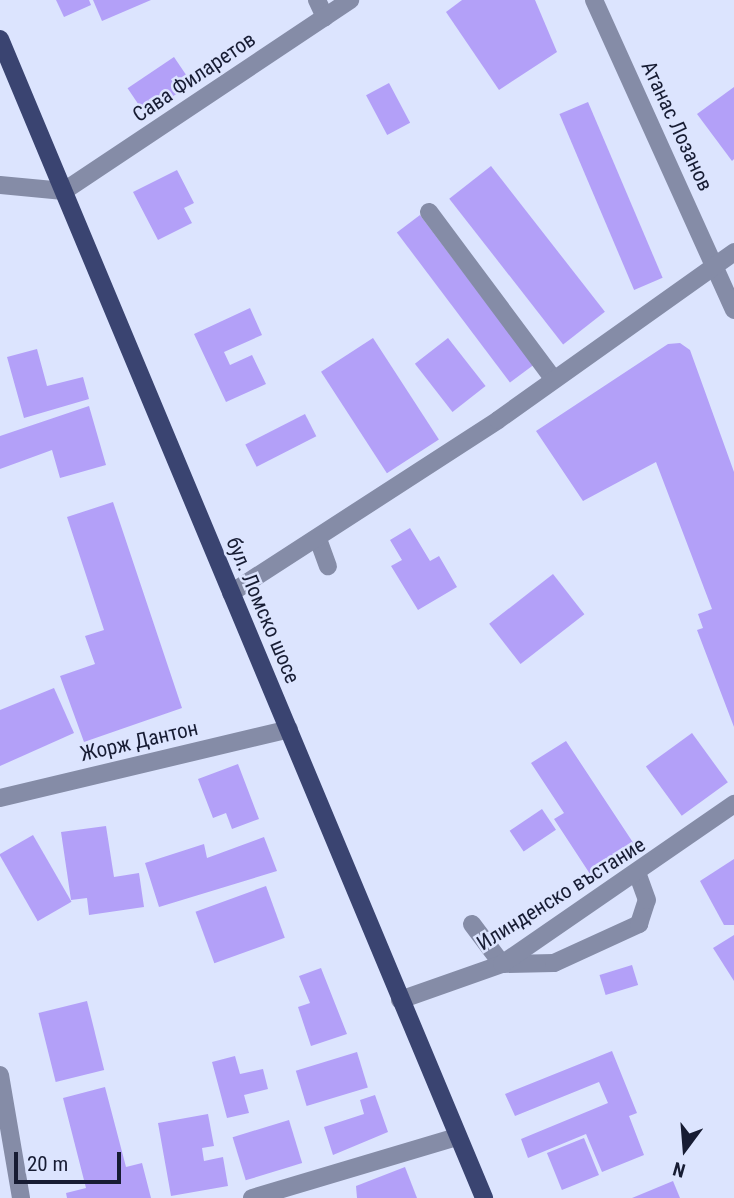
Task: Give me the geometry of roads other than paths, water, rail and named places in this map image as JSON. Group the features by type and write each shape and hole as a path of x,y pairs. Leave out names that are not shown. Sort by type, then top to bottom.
{"main road":[{"name":"бул. Ломско шосе","path":"0,40 484,1198"}],"street":[{"path":"317,0 325,17"},
{"name":"Сава Филаретов","path":"64,191 350,0"},
{"name":"Атанас Лозанов","path":"594,0 716,265 734,310"},
{"path":"0,185 64,191"},
{"path":"429,212 554,380"},
{"path":"231,593 318,539 554,380 734,252"},
{"path":"318,539 328,566"},
{"name":"Жорж Дантон","path":"0,798 289,729"},
{"name":"Илинденско въстание","path":"400,1000 502,964 638,875 734,804"},
{"path":"472,925 502,964 554,963 639,924 647,900 638,875"},
{"path":"0,1075 21,1198"},
{"path":"252,1198 457,1137"}]}
